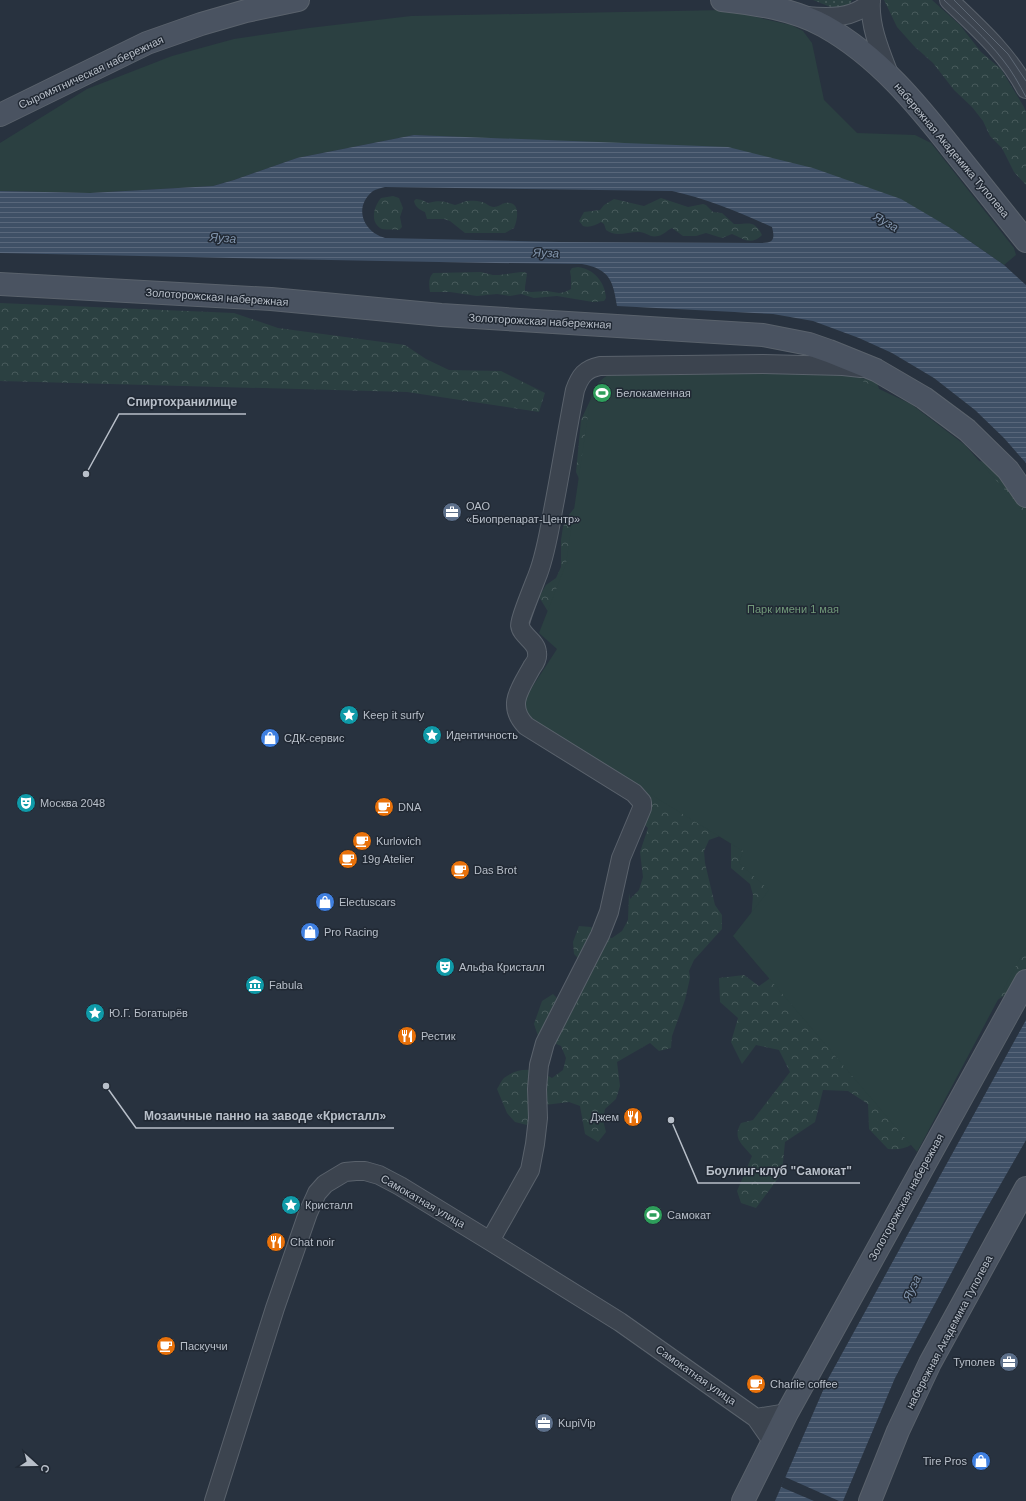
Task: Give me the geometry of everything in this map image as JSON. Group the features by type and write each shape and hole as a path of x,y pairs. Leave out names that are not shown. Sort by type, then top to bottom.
{"main road":[{"name":"Сыромятническая набережная","path":"0,115 147,43 201,24 246,11 298,0"},
{"name":"набережная Академика Туполева","path":"722,0 752,3 798,15 823,26 843,38 889,74 923,111 1026,241"},
{"name":"Золоторожская набережная","path":"0,284 271,299 441,315 763,335 809,344 876,370 924,398 967,430 1008,470 1026,496"},
{"name":"Золоторожская набережная","path":"743,1501 787,1413 1026,981"},
{"name":"набережная Академика Туполева","path":"870,1501 898,1431 930,1363 1026,1188"}],"street":[{"path":"949,0 1006,57 1026,88"},
{"path":"798,15 837,17 848,15 864,8 871,1"},
{"path":"871,1 873,24 878,45 889,74"},
{"path":"763,335 770,341 774,348 771,360 763,364"},
{"path":"490,1241 530,1170 538,1118 537,1089 539,1065 545,1043 600,935 609,912 621,858 642,808 642,802 634,793 526,726 519,719 516,711 518,692 536,661 537,653 535,646 520,628 520,620 544,558 575,390 581,376 590,368 600,366 763,364 843,366 876,370"},
{"name":"Самокатная улица","path":"214,1501 308,1213 317,1192 325,1184 346,1172 365,1171 379,1175 490,1241 620,1322 756,1418 772,1441"},
{"path":"756,1418 787,1413"}],"green space":[{"path":"813,0 852,0 848,8 838,10"},
{"path":"884,0 932,0 960,25 981,52 1001,69 1026,112 1026,185 1014,172 1002,148 990,136 983,121 972,107 954,90 933,63 914,46 897,27"},
{"path":"725,10 791,25 803,31 812,43 824,100 857,133 915,135 931,143 1014,248 1016,255 1004,265 952,229 552,141 414,135 297,158 213,186 90,193 0,191 0,143 87,89 172,56 234,39 309,28 411,16"},
{"path":"393,196 399,198 403,208 400,217 402,227 399,230 382,229 375,223 374,219 376,205 381,198"},
{"path":"661,198 688,207 703,204 706,205 713,212 722,213 734,224 753,224 762,235 751,241 732,234 722,238 706,233 696,236 683,236 672,228 662,235 656,236 651,236 640,232 614,234 606,230 604,224 601,222 588,227 583,226 579,221 584,212 600,210 604,205 614,199 644,206"},
{"path":"416,199 428,203 442,201 455,205 466,201 475,201 494,207 505,203 510,203 514,204 516,207 517,220 514,228 505,233 465,233 450,221 444,219 427,219 425,212 415,205 414,201"},
{"path":"578,267 589,270 598,277 605,292 606,298 604,301 593,302 557,296 534,298 521,294 510,296 497,294 477,296 450,292 430,292 429,285 431,275 433,273 481,272 499,275 525,272 527,274 525,291 565,292 571,289 570,271 572,268"},
{"path":"0,303 234,313 278,328 405,345 426,359 449,370 501,371 545,393 539,412 407,392 0,381"},
{"name":"Парк имени 1 мая","path":"841,371 911,404 965,445 1018,505 1026,519 1026,947 917,1152 733,936 769,890 739,863 743,851 531,721 524,709 527,695 557,649 539,633 566,564 589,408 594,389 603,378 608,375"},
{"name":"Парк имени 1 мая","path":"840,374 876,381 885,404 971,459 997,465 1023,505 1026,507 1026,968 1013,990 980,1011 927,1132 905,1148 888,1149 869,1129 868,1104 848,1091 823,1090 815,1122 785,1142 782,1173 756,1208 741,1203 737,1191 752,1156 739,1141 738,1128 741,1123 753,1120 790,1072 779,1050 756,1045 742,1064 731,1042 738,1018 720,1002 719,978 744,975 759,986 769,979 770,967 751,920 753,895 750,884 731,868 731,842 720,836 709,840 704,851 705,863 715,905 722,915 722,929 694,960 689,971 690,978 685,1000 672,1036 671,1048 659,1051 650,1043 617,1062 620,1086 616,1099 605,1109 603,1120 606,1132 598,1142 585,1134 580,1106 569,1102 545,1105 527,1125 515,1122 507,1113 497,1089 504,1078 510,1074 522,1070 534,1070 552,1078 563,1070 566,1058 561,1046 538,1036 534,1024 542,1001 553,994 562,1003 574,998 582,990 588,979 586,966 574,954 573,942 579,926 591,927 600,935 612,938 622,931 628,920 629,893 630,899 639,890 643,877 640,852 648,828 636,816 635,804 561,655 552,618 539,597 546,585 556,578 561,567 561,540 563,527 568,516 577,505 580,481 576,472 581,420 597,386"}],"water":[{"name":"Яуза","path":"414,135 728,147 813,168 901,199 952,229 1004,265 1026,285 1026,463 1004,438 975,410 934,378 892,353 859,338 813,321 773,314 617,306 612,283 604,273 599,269 582,264 0,253 0,191 90,193 213,186 297,158","holes":["385,187 672,191 723,206 772,227 772,240 761,243 559,242 385,238 377,235 366,225 362,211 363,204 367,197 374,190"]},
{"name":"Яуза","path":"1026,1020 1026,1140 976,1227 895,1378 843,1501 775,1501 828,1379"}],"pier":[{"path":"785,1477 839,1501 814,1501 781,1487"}],"tram line":[{"path":"944,0 975,29 996,52 1006,64 1026,97"},
{"path":"954,0 1008,54 1026,81"}],"place":[{"name":"Белокаменная","path":"602,393"},
{"name":"Спиртохранилище","path":"86,474"},
{"name":"ОАО «Биопрепарат-Центр»","path":"452,512"},
{"name":"Keep it surfy","path":"349,715"},
{"name":"Идентичность","path":"432,735"},
{"name":"СДК-сервис","path":"270,738"},
{"name":"Москва 2048","path":"26,803"},
{"name":"DNA","path":"384,807"},
{"name":"Kurlovich","path":"362,841"},
{"name":"19g Atelier","path":"348,859"},
{"name":"Das Brot","path":"460,870"},
{"name":"Electuscars","path":"325,902"},
{"name":"Pro Racing","path":"310,932"},
{"name":"Альфа Кристалл","path":"445,967"},
{"name":"Fabula","path":"255,985"},
{"name":"Ю.Г. Богатырёв","path":"95,1013"},
{"name":"Рестик","path":"407,1036"},
{"name":"Мозаичные панно на заводе «Кристалл»","path":"106,1086"},
{"name":"Джем","path":"633,1117"},
{"name":"Боулинг-клуб \"Самокат\"","path":"671,1120"},
{"name":"Кристалл","path":"291,1205"},
{"name":"Самокат","path":"653,1215"},
{"name":"Chat noir","path":"276,1242"},
{"name":"Паскуччи","path":"166,1346"},
{"name":"Туполев","path":"1009,1362"},
{"name":"Charlie coffee","path":"756,1384"},
{"name":"KupiVip","path":"544,1423"},
{"name":"Tire Pros","path":"981,1461"}]}
